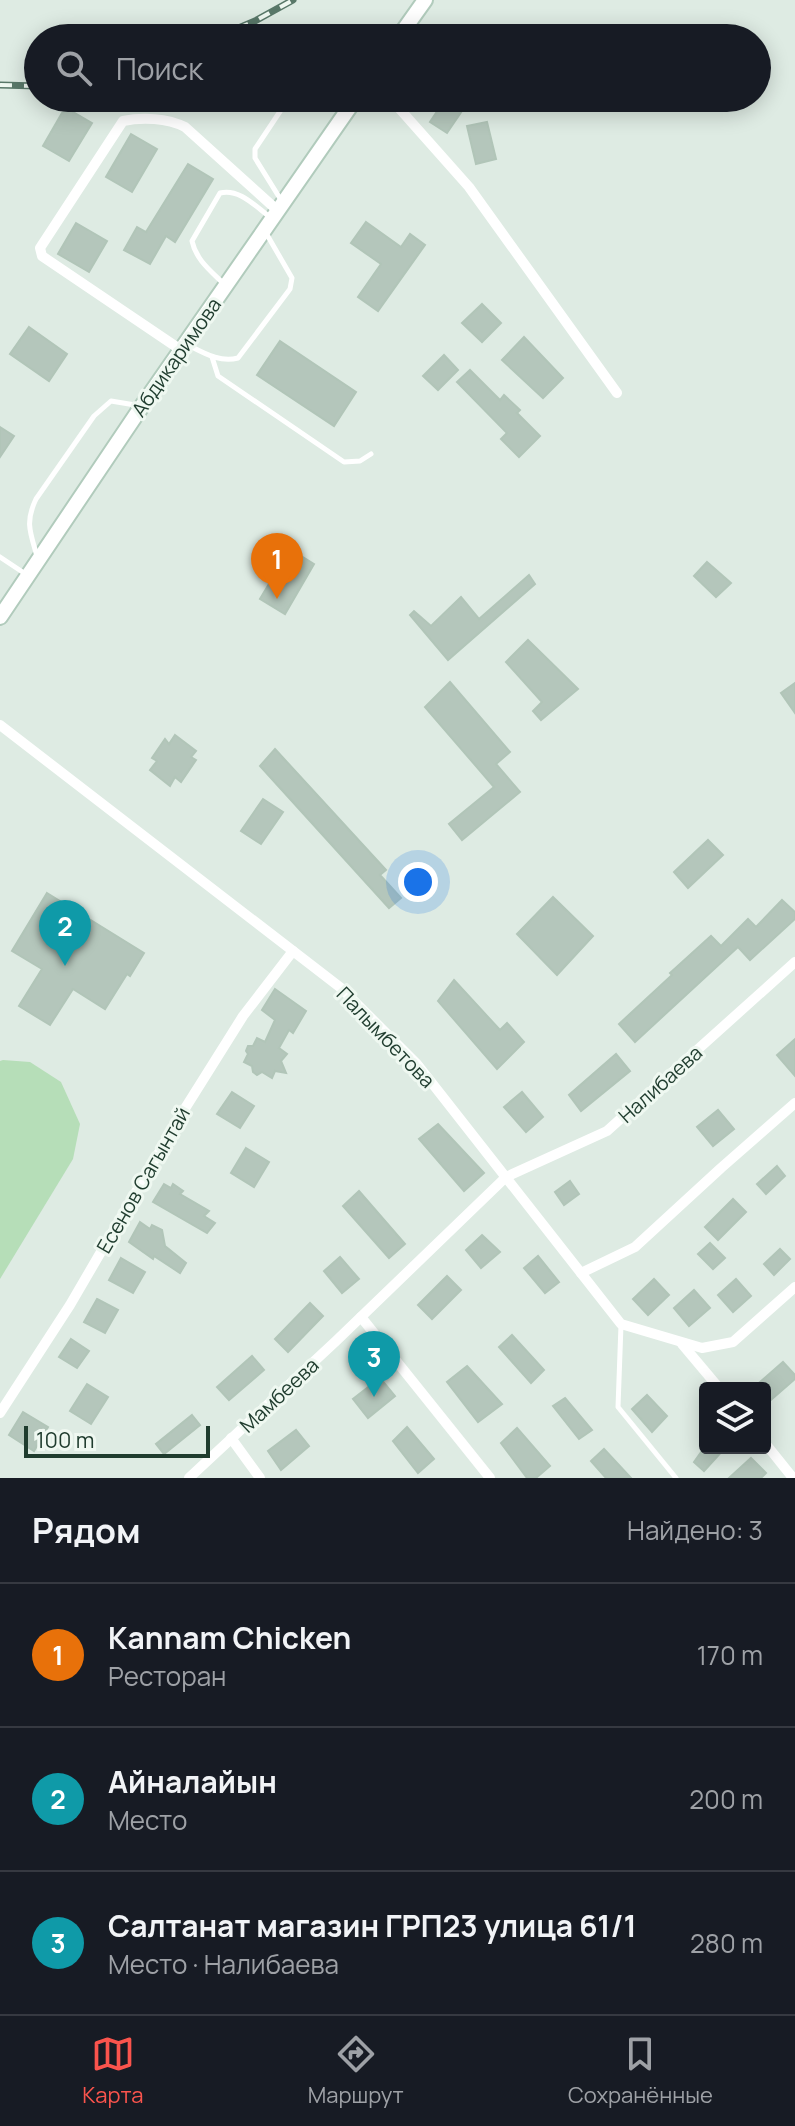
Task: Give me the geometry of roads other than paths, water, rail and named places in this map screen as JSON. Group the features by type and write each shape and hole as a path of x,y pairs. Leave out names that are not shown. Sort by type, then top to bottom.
{"main road":[{"path":"408,24 425,0"},
{"name":"Абдикаримова","path":"0,617 347,112"}],"street":[{"path":"402,112 469,187 617,393"},
{"path":"183,347 42,256 40,248 123,121 173,121 185,127 274,215"},
{"name":"Палымбетова","path":"0,725 341,988 417,1064 621,1324"},
{"name":"Есенов Сагынтай","path":"0,1413 70,1305 179,1118 243,1016 293,951"},
{"name":"Налибаева","path":"506,1177 607,1131 795,962"},
{"path":"581,1273 635,1247 795,1103"},
{"name":"Мамбеева","path":"189,1478 506,1177"},
{"path":"621,1324 702,1348 733,1342 795,1287"},
{"path":"361,1317 490,1478"},
{"path":"680,1342 714,1382"},
{"path":"231,1438 260,1478"},
{"path":"771,1450 793,1478"}],"lane":[{"path":"183,347 212,357 238,358 290,289 292,278 255,158 255,149 280,112"},
{"path":"225,286 198,259 192,241 220,193 228,191 238,194 274,215"},
{"path":"212,357 218,376 344,462 360,461 371,454"},
{"path":"38,560 29,528 29,514 36,499 102,408 111,401 142,406"},
{"path":"0,557 28,575"},
{"path":"621,1324 618,1407 676,1478"}],"railway":[{"path":"248,24 293,0"},
{"path":"0,85 24,86"}],"place":[{"name":"Kannam Chicken","path":"277,599"},
{"name":"Айналайын","path":"65,966"},
{"name":"Салтанат магазин ГРП23 улица 61/1","path":"374,1397"}]}
